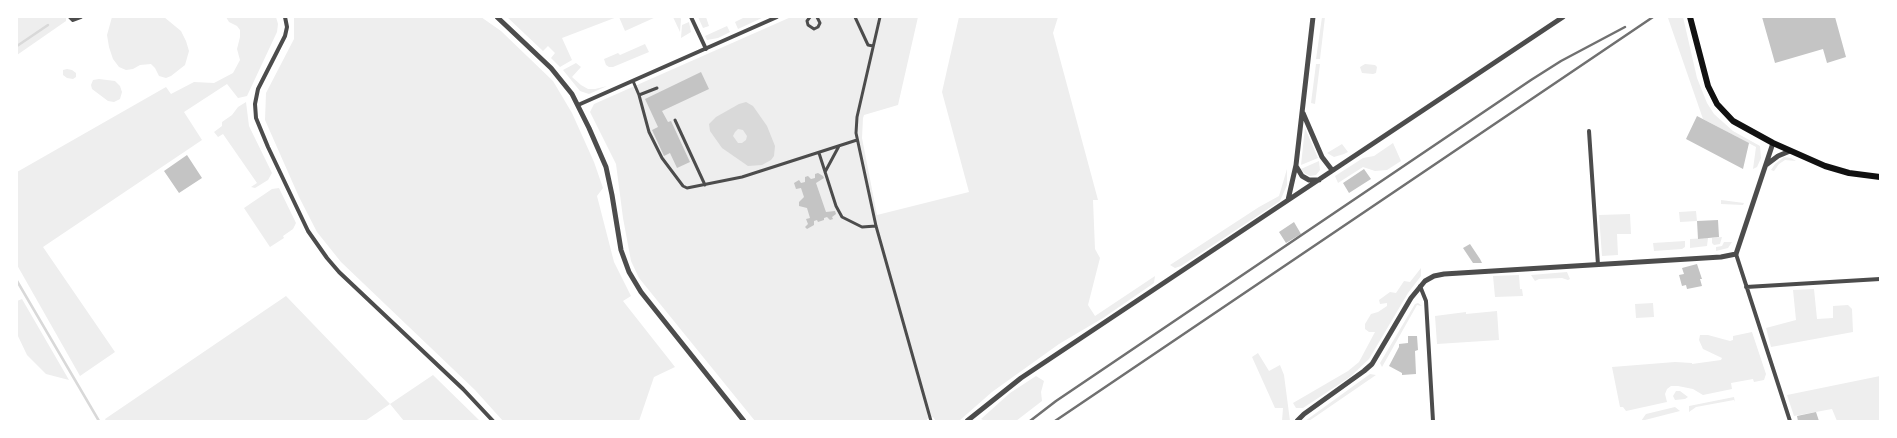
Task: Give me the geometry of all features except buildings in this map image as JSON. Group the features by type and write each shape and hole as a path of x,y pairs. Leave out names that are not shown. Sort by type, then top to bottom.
{"main road":[{"path":"1690,17 1708,86 1718,104 1733,121 1772,143 1825,166 1843,171 1880,177"}],"street":[{"path":"70,17 73,20 82,17"},
{"path":"285,17 287,27 285,36 258,90 255,104 256,118 268,147 308,231 339,272 463,389 493,421"},
{"path":"497,17 559,76 578,105 602,158 609,178 621,250 628,272 641,292 744,421"},
{"path":"691,17 706,49"},
{"path":"578,105 777,17"},
{"path":"810,17 807,23 812,29 816,29 820,26 820,18"},
{"path":"855,17 868,45 873,46"},
{"path":"880,17 857,117 857,140 876,226 931,421"},
{"path":"1288,200 1296,165 1313,17"},
{"path":"967,421 1020,378 1563,17"},
{"path":"633,81 639,95 649,132 662,158 683,186 687,188 742,177 857,140"},
{"path":"639,95 657,88"},
{"path":"1302,110 1322,157 1332,170"},
{"path":"675,120 705,185"},
{"path":"1589,131 1598,265"},
{"path":"1772,143 1736,254 1790,421"},
{"path":"825,172 839,146"},
{"path":"1766,165 1778,156 1790,151"},
{"path":"819,153 836,206 842,217 862,227 876,226"},
{"path":"1296,165 1302,176 1309,180 1319,180"},
{"path":"1297,421 1304,414 1372,364 1411,298 1420,286 1427,280 1444,274 1721,257 1736,254"},
{"path":"1746,287 1880,279"},
{"path":"1420,286 1426,301 1433,421"}],"shaded area":[{"path":"17,17 66,17 66,21 17,55"},
{"path":"112,17 164,17 181,31 186,41 189,51 185,65 166,78 159,76 151,64 140,65 133,69 126,70 119,67 113,59 107,35"},
{"path":"226,17 276,17 278,24 277,32 247,96 238,98 227,84 184,112 202,140 43,247 115,352 80,376 17,265 17,172 166,87 171,94 194,82 214,83 233,73 240,60 237,49 240,30 237,26 229,22"},
{"path":"294,17 481,17 501,31 553,81 572,113 594,162 603,188 597,196 614,262 631,296 623,301 675,367 654,377 639,421 503,421 475,390 341,262 317,232 299,197 265,120 266,93 294,39"},
{"path":"507,17 617,17 562,38 572,60 560,67 551,58 555,53 548,46 543,51"},
{"path":"619,17 656,17 625,31"},
{"path":"673,17 680,17 681,19 680,32"},
{"path":"698,17 706,17 709,26 703,28"},
{"path":"745,17 764,17 738,29 735,22"},
{"path":"791,17 918,17 898,105 864,115 863,118 862,138 877,215 969,192 942,92 959,17 1058,17 1053,33 1098,200 1093,200 1095,249 1100,258 1088,305 1095,316 1155,276 1154,283 1103,318 1059,344 992,392 959,421 936,421 933,417 927,419 927,421 755,421 639,278 631,261 623,218 616,164 590,112 594,104"},
{"path":"1322,17 1325,17 1320,59 1316,59"},
{"path":"1683,17 1697,78 1707,103 1714,114 1733,131 1760,146 1761,158 1757,167 1753,169 1756,147 1703,119 1668,18"},
{"path":"689,22 691,32 681,38 682,25"},
{"path":"727,26 730,32 718,38 707,40 705,36"},
{"path":"645,44 649,52 613,67 606,65 604,59 618,53 620,55"},
{"path":"576,63 581,67 572,77 581,85 588,89 607,86 589,94 580,91 563,70"},
{"path":"1316,64 1320,64 1315,104 1311,103"},
{"path":"1365,64 1375,65 1377,67 1376,73 1362,73 1360,67"},
{"path":"67,69 76,73 76,77 73,79 67,78 63,75 63,70"},
{"path":"99,79 115,81 120,86 122,92 120,99 114,102 108,101 92,89 91,85 93,80"},
{"path":"246,102 249,126 272,173 268,180 255,188 251,187 257,183 223,134 218,137 214,132 222,126 222,122 232,115 238,107"},
{"path":"746,102 753,106 767,126 775,146 774,156 771,160 762,165 748,166 722,148 710,131 709,124 716,117 739,104","holes":["738,129 743,130 747,136 746,140 742,143 738,143 733,136"]},
{"path":"1305,128 1318,158 1301,165"},
{"path":"1393,143 1401,161 1387,170 1375,171 1363,167 1338,183 1335,176 1363,158 1374,156"},
{"path":"1342,144 1348,152 1334,157 1327,153"},
{"path":"1784,157 1791,158 1796,161 1785,160 1779,164 1774,171 1771,170 1775,164"},
{"path":"1319,161 1320,170 1316,175 1310,176 1304,173 1301,169"},
{"path":"1287,169 1287,185 1280,201 1181,266 1175,268 1170,265 1259,207 1279,196"},
{"path":"279,188 296,223 293,229 283,236 284,238 270,247 244,208 272,189"},
{"path":"1721,200 1744,203 1743,205 1721,204"},
{"path":"1696,211 1697,221 1680,222 1679,212"},
{"path":"1630,214 1631,234 1617,234 1618,255 1602,256 1599,215"},
{"path":"1722,237 1720,244 1714,245 1712,243 1712,238"},
{"path":"1708,238 1707,246 1690,248 1690,239"},
{"path":"1685,241 1685,247 1682,249 1654,251 1653,243"},
{"path":"1724,242 1732,242 1728,248 1716,251 1716,247 1722,246"},
{"path":"1421,268 1421,276 1408,293 1369,359 1350,377 1303,408 1296,408 1293,403 1348,371 1359,362 1375,332 1369,332 1365,329 1365,324 1371,314 1378,312 1387,306 1387,303 1380,304 1379,300 1390,292 1396,293 1404,281 1410,282"},
{"path":"1567,272 1570,279 1568,280 1562,278 1539,279 1535,281 1531,275"},
{"path":"1519,275 1520,289 1522,289 1523,296 1495,297 1493,276"},
{"path":"1814,289 1817,319 1833,318 1833,306 1848,305 1852,309 1853,332 1771,347 1766,328 1796,320 1793,290"},
{"path":"286,296 390,404 365,421 106,421 105,419"},
{"path":"22,299 69,380 46,374 27,355 17,334 17,301"},
{"path":"1418,303 1422,306 1417,305 1382,367 1380,363 1415,304"},
{"path":"1653,303 1654,317 1636,318 1635,304"},
{"path":"1497,311 1499,340 1437,344 1435,316 1466,312 1466,314"},
{"path":"1752,332 1766,374 1764,380 1754,382 1753,379 1731,383 1732,389 1703,395 1693,389 1671,386 1667,389 1665,394 1667,402 1626,411 1623,407 1620,407 1612,367 1675,362 1692,364 1721,360 1722,358 1703,349 1699,340 1700,335 1708,335 1730,341 1733,340 1733,336"},
{"path":"1258,353 1269,371 1280,365 1284,375 1290,421 1282,421 1283,408 1275,408 1252,357"},
{"path":"1370,374 1376,375 1309,421 1305,421"},
{"path":"433,375 480,421 404,421 390,404"},
{"path":"1036,376 1044,381 1041,392 1042,401 1016,421 985,421 981,419 1010,393"},
{"path":"1880,376 1880,421 1837,421 1832,409 1794,416 1787,395"},
{"path":"1676,391 1680,391 1688,397 1685,399 1675,400 1673,396"},
{"path":"1734,397 1735,402 1734,400 1696,407 1689,412 1689,406"},
{"path":"1675,407 1680,411 1641,421 1646,414"}],"waterway":[{"path":"17,46 48,25"},
{"path":"17,281 99,421"}],"railway":[{"path":"1055,421 1653,17"},
{"path":"1030,421 1056,401 1531,80 1561,61 1625,27"}]}
